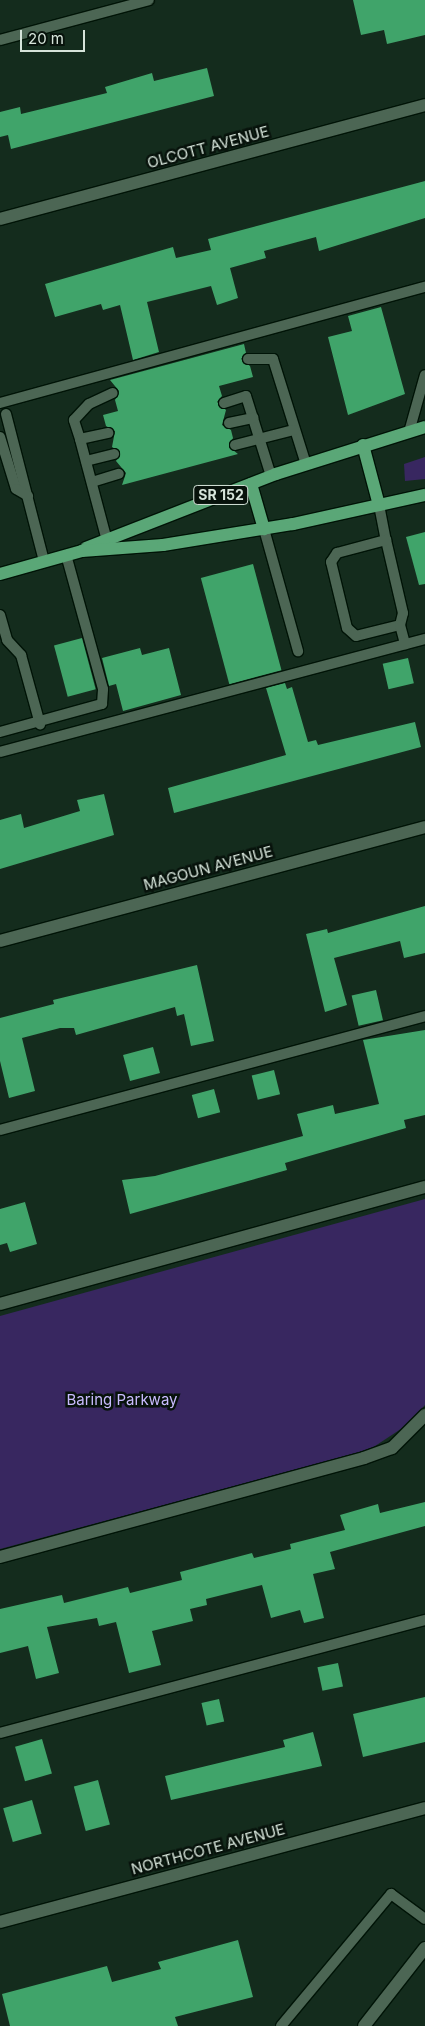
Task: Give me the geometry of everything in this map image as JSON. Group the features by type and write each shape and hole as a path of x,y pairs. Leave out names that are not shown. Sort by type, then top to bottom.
{"main road":[{"name":"SR 152","path":"82,551 106,537 271,476 363,445 425,427"},
{"path":"363,445 378,505"},
{"path":"251,484 264,529"},
{"name":"SR 152","path":"0,574 82,551 163,545 264,529 425,495"}],"street":[{"name":"OLCOTT AVENUE","path":"0,219 425,106"},
{"name":"MAGOUN AVENUE","path":"0,941 425,827"},
{"path":"0,1304 425,1187"},
{"path":"0,1557 364,1458 392,1448 425,1415"},
{"name":"NORTHCOTE AVENUE","path":"0,1922 425,1808"},
{"path":"367,2025 425,1948"}],"lane":[{"path":"0,40 149,0"},
{"path":"0,403 425,287"},
{"path":"248,358 273,359 306,464"},
{"path":"409,432 425,375"},
{"path":"106,537 74,420 89,404 114,393"},
{"path":"224,403 246,396 271,476"},
{"path":"6,414 44,561"},
{"path":"229,423 253,418"},
{"path":"235,445 294,430"},
{"path":"80,439 108,432"},
{"path":"0,437 16,489 28,496"},
{"path":"86,461 114,454"},
{"path":"92,482 119,474"},
{"path":"378,505 403,614 400,625 405,644"},
{"path":"264,529 298,651"},
{"path":"386,540 337,553 331,562 347,628 356,636 400,625"},
{"path":"0,732 40,724 102,704 103,689 66,555"},
{"path":"0,615 4,641 21,655 40,724"},
{"path":"0,752 425,639"},
{"path":"0,1130 425,1016"},
{"path":"0,1733 425,1620"},
{"path":"281,2026 391,1894 425,1919"}],"green space":[{"path":"425,457 425,479 405,481 404,464"},
{"name":"Baring Parkway","path":"425,1199 425,1405 407,1425 369,1450 0,1549 0,1316"}],"building":[{"path":"353,0 425,0 425,35 387,44 384,30 361,35"},
{"path":"207,68 214,96 11,149 8,135 0,137 0,112 20,107 21,114 107,93 105,87 152,73 154,81"},
{"path":"425,181 425,218 319,251 316,237 264,251 266,258 230,268 238,298 217,305 211,286 147,302 159,352 133,360 120,305 103,310 101,304 55,317 45,284 173,247 176,258 211,250 208,239"},
{"path":"381,307 405,394 348,415 328,337 352,331 348,316"},
{"path":"244,344 246,353 241,359 250,366 253,377 219,386 222,396 217,402 226,410 222,425 231,430 233,438 229,447 238,454 122,485 126,473 116,461 120,452 112,447 115,431 106,426 103,415 118,411 115,400 119,391 110,380"},
{"path":"425,532 425,584 419,585 406,537"},
{"path":"253,564 281,670 229,684 201,578"},
{"path":"82,638 96,689 68,697 54,646"},
{"path":"140,648 142,655 169,648 181,695 123,711 116,684 109,686 102,658"},
{"path":"408,658 414,683 389,689 383,664"},
{"path":"285,683 287,689 292,687 308,742 316,740 318,745 415,722 421,747 174,813 168,788 286,755 266,688"},
{"path":"104,794 114,835 0,869 0,820 21,814 24,828 80,811 77,800"},
{"path":"425,906 425,953 404,958 400,941 334,958 347,1005 325,1012 306,934 327,929 328,933"},
{"path":"197,965 214,1041 191,1046 184,1014 177,1016 175,1007 76,1035 74,1028 60,1028 22,1038 35,1091 9,1098 0,1061 0,1018 54,1004 53,1000"},
{"path":"376,990 383,1020 359,1026 352,996"},
{"path":"425,1030 425,1115 404,1120 406,1128 285,1163 287,1170 130,1214 122,1180 155,1176 303,1136 297,1114 333,1105 335,1114 379,1104 363,1040"},
{"path":"153,1047 160,1073 130,1081 123,1055"},
{"path":"274,1070 280,1094 258,1100 252,1076"},
{"path":"214,1089 220,1112 198,1118 192,1095"},
{"path":"25,1202 37,1244 10,1252 7,1243 0,1245 0,1209"},
{"path":"425,1502 425,1526 330,1552 335,1569 313,1574 324,1618 304,1623 300,1610 271,1618 262,1585 206,1599 207,1605 190,1609 193,1621 152,1631 161,1665 129,1673 116,1622 99,1626 97,1618 47,1627 59,1673 36,1679 28,1646 0,1653 0,1609 62,1595 64,1603 128,1587 130,1593 182,1580 180,1572 252,1553 254,1558 291,1549 290,1544 345,1530 340,1515 378,1504 380,1513"},
{"path":"338,1663 343,1686 322,1691 317,1667"},
{"path":"425,1697 425,1742 363,1757 353,1714"},
{"path":"219,1699 224,1721 207,1725 201,1703"},
{"path":"313,1732 322,1766 171,1800 165,1776 285,1747 283,1740"},
{"path":"42,1739 52,1774 25,1781 15,1747"},
{"path":"98,1780 110,1824 86,1831 74,1786"},
{"path":"32,1800 42,1834 13,1842 3,1808"},
{"path":"238,1940 253,1997 175,2017 178,2026 10,2026 2,1994 107,1966 112,1982 161,1969 158,1962"}]}
